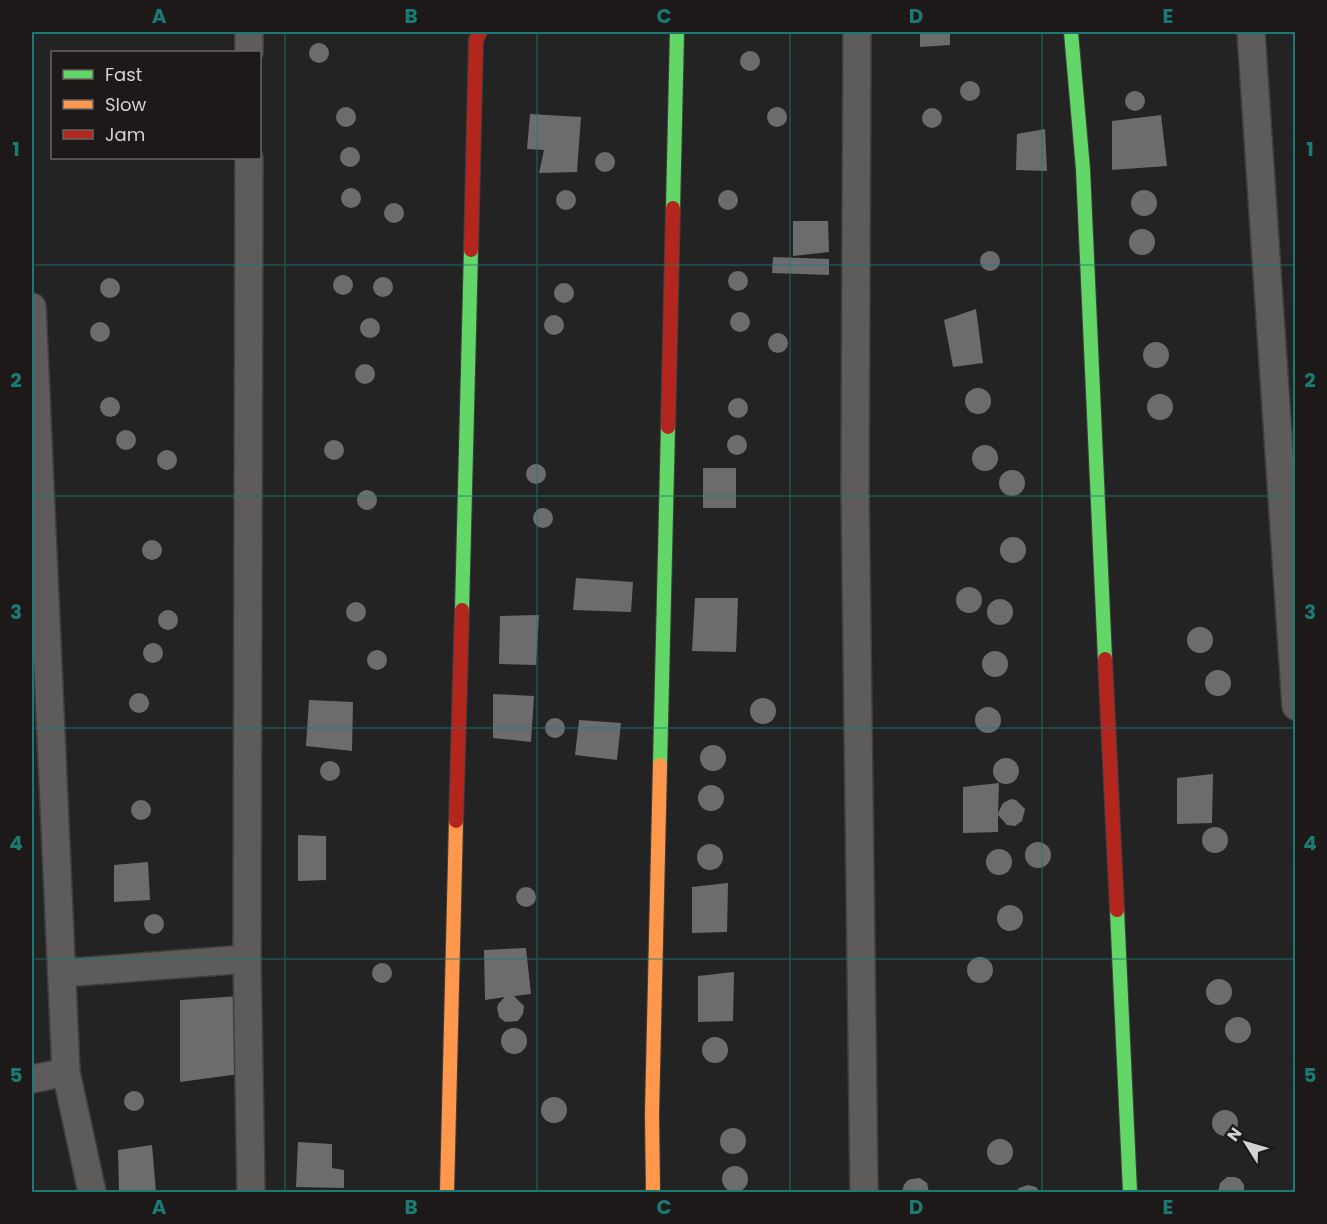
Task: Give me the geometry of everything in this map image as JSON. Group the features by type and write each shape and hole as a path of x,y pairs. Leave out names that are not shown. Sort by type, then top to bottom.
{"street":[{"path":"249,32 249,51"},
{"path":"447,1192 476,40 480,32"},
{"path":"653,1192 652,1101 677,32"},
{"path":"857,32 855,487 864,1192"},
{"path":"1071,32 1083,169 1130,1192"},
{"path":"1251,32 1296,706"},
{"path":"249,159 247,959 251,1192"},
{"path":"32,307 66,1072 92,1192"},
{"path":"62,973 247,959"},
{"path":"32,1079 66,1072"}],"building":[{"path":"920,32 950,32 950,45 920,47"},
{"path":"315,43 323,43 329,49 329,57 323,63 315,63 309,57 309,49"},
{"path":"746,51 754,51 760,57 760,65 754,71 746,71 740,65 740,57"},
{"path":"966,81 974,81 980,87 980,95 974,101 966,101 960,95 960,87"},
{"path":"1131,91 1139,91 1145,97 1145,105 1139,111 1131,111 1125,105 1125,97"},
{"path":"342,107 350,107 356,113 356,121 350,127 342,127 336,121 336,113"},
{"path":"773,107 781,107 787,113 787,121 781,127 773,127 767,121 767,113"},
{"path":"928,108 936,108 942,114 942,122 936,128 928,128 922,122 922,114"},
{"path":"530,114 581,117 577,172 539,173 544,150 527,149"},
{"path":"1161,115 1167,166 1112,170 1112,121"},
{"path":"1045,129 1047,171 1016,170 1017,134"},
{"path":"346,147 354,147 360,153 360,161 354,167 346,167 340,161 340,153"},
{"path":"601,152 609,152 615,158 615,166 609,172 601,172 595,166 595,158"},
{"path":"347,188 355,188 361,194 361,202 355,208 347,208 341,202 341,194"},
{"path":"562,190 570,190 576,196 576,204 570,210 562,210 556,204 556,196"},
{"path":"724,190 732,190 738,196 738,204 732,210 724,210 718,204 718,196"},
{"path":"1144,190 1153,194 1157,203 1153,212 1144,216 1135,212 1131,203 1135,194"},
{"path":"390,203 398,203 404,209 404,217 398,223 390,223 384,217 384,209"},
{"path":"793,221 828,221 829,252 793,256"},
{"path":"1142,229 1151,233 1155,242 1151,251 1142,255 1133,251 1129,242 1133,233"},
{"path":"986,251 994,251 1000,257 1000,265 994,271 986,271 980,265 980,257"},
{"path":"773,257 829,259 829,275 772,273"},
{"path":"734,271 742,271 748,277 748,285 742,291 734,291 728,285 728,277"},
{"path":"339,275 347,275 353,281 353,289 347,295 339,295 333,289 333,281"},
{"path":"379,277 387,277 393,283 393,291 387,297 379,297 373,291 373,283"},
{"path":"106,278 114,278 120,284 120,292 114,298 106,298 100,292 100,284"},
{"path":"560,283 568,283 574,289 574,297 568,303 560,303 554,297 554,289"},
{"path":"976,309 983,363 953,367 944,320"},
{"path":"736,312 744,312 750,318 750,326 744,332 736,332 730,326 730,318"},
{"path":"550,315 558,315 564,321 564,329 558,335 550,335 544,329 544,321"},
{"path":"366,318 374,318 380,324 380,332 374,338 366,338 360,332 360,324"},
{"path":"96,322 104,322 110,328 110,336 104,342 96,342 90,336 90,328"},
{"path":"774,333 782,333 788,339 788,347 782,353 774,353 768,347 768,339"},
{"path":"1156,342 1165,346 1169,355 1165,364 1156,368 1147,364 1143,355 1147,346"},
{"path":"361,364 369,364 375,370 375,378 369,384 361,384 355,378 355,370"},
{"path":"978,388 987,392 991,401 987,410 978,414 969,410 965,401 969,392"},
{"path":"1160,394 1169,398 1173,407 1169,416 1160,420 1151,416 1147,407 1151,398"},
{"path":"106,397 114,397 120,403 120,411 114,417 106,417 100,411 100,403"},
{"path":"734,398 742,398 748,404 748,412 742,418 734,418 728,412 728,404"},
{"path":"122,430 130,430 136,436 136,444 130,450 122,450 116,444 116,436"},
{"path":"733,435 741,435 747,441 747,449 741,455 733,455 727,449 727,441"},
{"path":"330,440 338,440 344,446 344,454 338,460 330,460 324,454 324,446"},
{"path":"985,445 994,449 998,458 994,467 985,471 976,467 972,458 976,449"},
{"path":"163,450 171,450 177,456 177,464 171,470 163,470 157,464 157,456"},
{"path":"532,464 540,464 546,470 546,478 540,484 532,484 526,478 526,470"},
{"path":"703,468 736,468 736,508 703,508"},
{"path":"1012,470 1021,474 1025,483 1021,492 1012,496 1003,492 999,483 1003,474"},
{"path":"363,490 371,490 377,496 377,504 371,510 363,510 357,504 357,496"},
{"path":"539,508 547,508 553,514 553,522 547,528 539,528 533,522 533,514"},
{"path":"1013,537 1022,541 1026,550 1022,559 1013,563 1004,559 1000,550 1004,541"},
{"path":"148,540 156,540 162,546 162,554 156,560 148,560 142,554 142,546"},
{"path":"576,578 633,582 631,612 573,610"},
{"path":"969,587 978,591 982,600 978,609 969,613 960,609 956,600 960,591"},
{"path":"695,598 738,598 736,652 692,651"},
{"path":"1000,599 1009,603 1013,612 1009,621 1000,625 991,621 987,612 991,603"},
{"path":"352,602 360,602 366,608 366,616 360,622 352,622 346,616 346,608"},
{"path":"164,610 172,610 178,616 178,624 172,630 164,630 158,624 158,616"},
{"path":"539,615 536,665 499,664 500,616"},
{"path":"1200,627 1209,631 1213,640 1209,649 1200,653 1191,649 1187,640 1191,631"},
{"path":"149,643 157,643 163,649 163,657 157,663 149,663 143,657 143,649"},
{"path":"373,650 381,650 387,656 387,664 381,670 373,670 367,664 367,656"},
{"path":"995,651 1004,655 1008,664 1004,673 995,677 986,673 982,664 986,655"},
{"path":"1218,670 1227,674 1231,683 1227,692 1218,696 1209,692 1205,683 1209,674"},
{"path":"135,693 143,693 149,699 149,707 143,713 135,713 129,707 129,699"},
{"path":"493,694 534,696 531,742 493,738"},
{"path":"763,698 772,702 776,711 772,720 763,724 754,720 750,711 754,702"},
{"path":"309,700 353,702 352,751 306,746"},
{"path":"988,707 997,711 1001,720 997,729 988,733 979,729 975,720 979,711"},
{"path":"551,718 559,718 565,724 565,732 559,738 551,738 545,732 545,724"},
{"path":"579,720 621,723 617,760 575,755"},
{"path":"713,745 722,749 726,758 722,767 713,771 704,767 700,758 704,749"},
{"path":"1006,758 1015,762 1019,771 1015,780 1006,784 997,780 993,771 997,762"},
{"path":"326,761 334,761 340,767 340,775 334,781 326,781 320,775 320,767"},
{"path":"1213,774 1212,823 1177,824 1177,778"},
{"path":"999,783 998,813 1003,803 1011,799 1016,800 1025,809 1022,821 1015,826 1007,825 998,815 998,832 963,833 963,787"},
{"path":"711,785 720,789 724,798 720,807 711,811 702,807 698,798 702,789"},
{"path":"137,800 145,800 151,806 151,814 145,820 137,820 131,814 131,806"},
{"path":"1215,827 1224,831 1228,840 1224,849 1215,853 1206,849 1202,840 1206,831"},
{"path":"298,835 326,836 326,880 298,881"},
{"path":"1038,842 1047,846 1051,855 1047,864 1038,868 1029,864 1025,855 1029,846"},
{"path":"710,844 719,848 723,857 719,866 710,870 701,866 697,857 701,848"},
{"path":"999,849 1008,853 1012,862 1008,871 999,875 990,871 986,862 990,853"},
{"path":"148,862 150,900 114,902 114,865"},
{"path":"728,883 727,932 692,933 692,887"},
{"path":"522,887 530,887 536,893 536,901 530,907 522,907 516,901 516,893"},
{"path":"1010,905 1019,909 1023,918 1019,927 1010,931 1001,927 997,918 1001,909"},
{"path":"150,914 158,914 164,920 164,928 158,934 150,934 144,928 144,920"},
{"path":"526,948 531,994 514,996 524,1006 523,1014 518,1021 505,1022 499,1017 497,1007 505,997 485,1000 484,950"},
{"path":"980,957 989,961 993,970 989,979 980,983 971,979 967,970 971,961"},
{"path":"378,963 386,963 392,969 392,977 386,983 378,983 372,977 372,969"},
{"path":"734,972 733,1021 698,1022 698,976"},
{"path":"1219,979 1228,983 1232,992 1228,1001 1219,1005 1210,1001 1206,992 1210,983"},
{"path":"240,996 239,1074 180,1082 180,1000"},
{"path":"1238,1017 1247,1021 1251,1030 1247,1039 1238,1043 1229,1039 1225,1030 1229,1021"},
{"path":"514,1028 523,1032 527,1041 523,1050 514,1054 505,1050 501,1041 505,1032"},
{"path":"715,1037 724,1041 728,1050 724,1059 715,1063 706,1059 702,1050 706,1041"},
{"path":"130,1091 138,1091 144,1097 144,1105 138,1111 130,1111 124,1105 124,1097"},
{"path":"554,1097 563,1101 567,1110 563,1119 554,1123 545,1119 541,1110 545,1101"},
{"path":"1225,1110 1234,1114 1238,1123 1234,1132 1225,1136 1216,1132 1212,1123 1216,1114"},
{"path":"733,1128 742,1132 746,1141 742,1150 733,1154 724,1150 720,1141 724,1132"},
{"path":"1000,1139 1009,1143 1013,1152 1009,1161 1000,1165 991,1161 987,1152 991,1143"},
{"path":"298,1142 332,1144 332,1168 344,1170 344,1188 296,1187"},
{"path":"152,1145 156,1192 119,1192 118,1150"},
{"path":"735,1166 744,1170 748,1179 744,1188 735,1192 726,1188 722,1179 726,1170"},
{"path":"1227,1177 1240,1179 1244,1185 1244,1192 1218,1192 1220,1183"},
{"path":"920,1178 927,1183 929,1192 902,1192 907,1181"},
{"path":"1028,1185 1036,1187 1040,1192 1016,1192 1019,1188"}],"traffic: fast":[{"path":"673,208 677,32"},
{"path":"1071,32 1083,169 1105,659"},
{"path":"462,610 471,250"},
{"path":"660,765 668,427"},
{"path":"1117,910 1130,1192"}],"traffic: slow":[{"path":"653,1192 652,1113 660,765"},
{"path":"447,1192 456,821"}],"traffic: jam":[{"path":"471,250 476,40 480,32"},
{"path":"668,427 673,208"},
{"path":"456,821 462,610"},
{"path":"1105,659 1117,910"}]}
